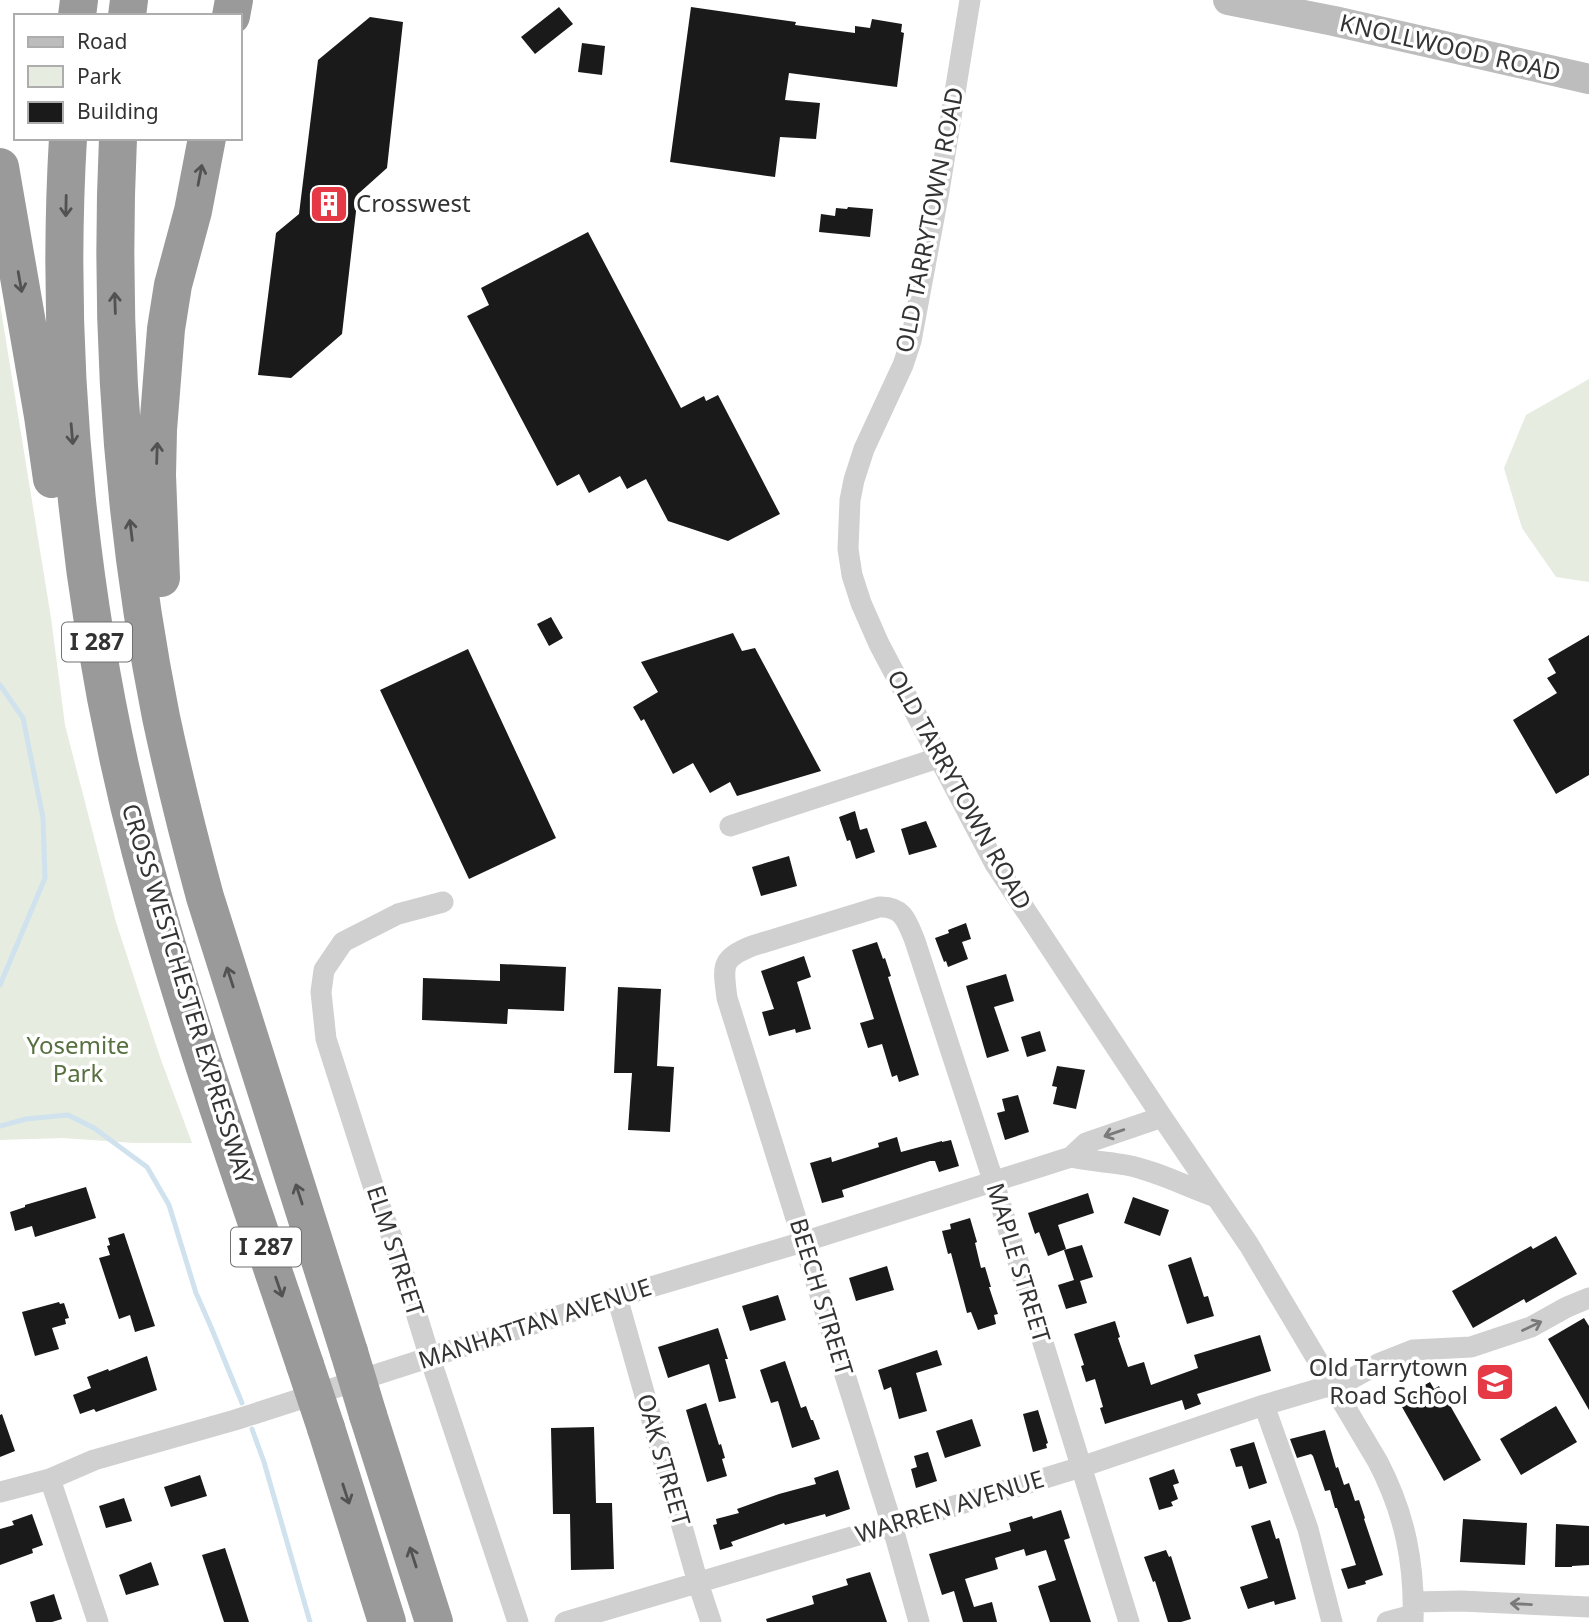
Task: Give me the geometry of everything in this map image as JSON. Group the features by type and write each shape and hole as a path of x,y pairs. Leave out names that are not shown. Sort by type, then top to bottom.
{"highway":[{"name":"CROSS WESTCHESTER EXPRESSWAY","path":"68,140 65,271 70,412 90,604 113,727 157,911 387,1622"},
{"name":"CROSS WESTCHESTER EXPRESSWAY","path":"118,140 116,345 122,433 131,531 162,718 189,838 220,947 434,1622"},
{"path":"189,838 163,603 157,475 161,379 168,318 173,285 193,211 207,140"},
{"path":"0,167 43,415 74,642 96,729 141,850"}],"main road":[{"name":"KNOLLWOOD ROAD","path":"1228,0 1589,79"}],"street":[{"name":"OLD TARRYTOWN ROAD","path":"970,0 911,341 903,365 864,449 850,500 848,549 852,575 879,644 995,864 1249,1245 1392,1489 1403,1522 1410,1558 1413,1613"},
{"path":"730,826 938,758"},
{"name":"ELM STREET","path":"443,902 398,914 343,942 324,970 321,992 326,1039 518,1622"},
{"name":"MAPLE STREET","path":"723,971 727,961 737,952 878,907 897,909 904,917 915,941 993,1180 1129,1622"},
{"name":"BEECH STREET","path":"723,971 727,998 892,1525 919,1622"},
{"name":"MANHATTAN AVENUE","path":"0,1492 50,1479 93,1460 235,1420 617,1297 1071,1157 1086,1143 1162,1117"},
{"path":"1155,1174 1186,1152"},
{"name":"MANHATTAN AVENUE","path":"1071,1157 1127,1166 1216,1197"},
{"name":"OAK STREET","path":"617,1297 711,1622"},
{"name":"WARREN AVENUE","path":"565,1622 1081,1467 1264,1405 1349,1380 1380,1363 1413,1350 1471,1347 1531,1327 1589,1298"},
{"path":"1264,1405 1308,1529 1332,1622"},
{"path":"50,1479 98,1622"},
{"path":"1387,1622 1461,1601 1589,1607"}],"green space":[{"name":"Yosemite Park","path":"0,304 51,618 65,725 116,922 160,1057 192,1143 134,1143 63,1138 0,1140"},
{"path":"1589,379 1589,582 1556,577 1522,528 1504,468 1526,415"}],"building":[{"path":"559,7 573,24 535,54 521,37"},
{"path":"691,7 855,33 855,26 870,28 872,19 902,24 901,32 904,33 897,87 789,73 785,100 820,103 816,139 780,137 775,177 670,162"},
{"name":"Crosswest","path":"370,17 403,22 387,168 358,194 342,334 291,378 258,375 276,233 299,214 318,60"},
{"path":"582,43 605,46 602,75 578,72"},
{"path":"836,208 873,209 870,237 819,232 821,214 835,216"},
{"path":"588,232 681,408 704,396 706,401 718,395 780,514 728,541 668,521 646,479 627,489 620,476 589,493 579,474 557,486 467,316 489,305 481,288"},
{"path":"551,617 563,638 549,646 537,624"},
{"path":"733,633 742,651 755,648 821,771 737,796 730,782 710,793 693,763 673,774 644,719 641,721 633,707 658,692 641,662"},
{"path":"1589,635 1589,775 1556,794 1513,720 1557,693 1547,678 1556,673 1548,659"},
{"path":"468,649 556,838 469,879 380,690"},
{"path":"855,811 860,830 867,828 875,852 856,859 839,817"},
{"path":"926,821 937,847 909,855 901,829"},
{"path":"789,856 797,886 761,896 752,867"},
{"path":"966,923 971,939 962,942 968,959 948,967 935,938"},
{"path":"877,942 891,976 888,977 919,1075 899,1082 897,1075 892,1077 882,1044 868,1048 860,1023 874,1019 852,950"},
{"path":"804,956 811,977 797,982 811,1029 796,1033 795,1029 769,1036 762,1012 774,1009 761,971"},
{"path":"500,964 566,967 564,1011 508,1009 507,1024 422,1020 423,978 500,981"},
{"path":"1006,974 1014,1001 994,1007 1009,1051 987,1058 966,986"},
{"path":"618,987 661,989 657,1066 674,1067 670,1132 628,1130 632,1073 614,1073"},
{"path":"1040,1031 1046,1051 1027,1057 1021,1037"},
{"path":"1057,1066 1085,1070 1076,1109 1053,1104 1057,1087 1052,1086"},
{"path":"1018,1095 1029,1132 1005,1140 997,1113 1005,1111 1002,1099"},
{"path":"897,1137 901,1152 951,1140 959,1166 939,1172 935,1161 930,1161 842,1190 844,1197 822,1203 810,1163 831,1157 832,1162 879,1147 878,1143"},
{"path":"86,1187 96,1218 35,1237 32,1226 15,1231 10,1212"},
{"path":"1088,1193 1094,1213 1058,1225 1066,1249 1048,1256 1039,1232 1035,1234 1028,1213"},
{"path":"1133,1197 1169,1210 1160,1236 1124,1223"},
{"path":"970,1218 981,1268 985,1267 998,1314 994,1315 996,1324 978,1330 971,1312 967,1313 951,1253 948,1254 942,1231 951,1229 950,1224"},
{"path":"124,1233 155,1326 135,1332 130,1315 119,1319 99,1258 110,1255 108,1238"},
{"path":"1556,1236 1577,1274 1526,1303 1524,1299 1473,1328 1452,1291 1531,1246 1533,1249"},
{"path":"1082,1245 1093,1277 1080,1281 1087,1303 1066,1309 1058,1285 1074,1280 1064,1250"},
{"path":"1191,1257 1204,1297 1208,1296 1214,1316 1187,1324 1168,1265"},
{"path":"887,1266 894,1290 856,1301 849,1278"},
{"path":"778,1295 786,1320 750,1331 742,1306"},
{"path":"64,1303 69,1318 65,1319 66,1324 52,1328 59,1349 35,1356 22,1312"},
{"path":"1584,1318 1589,1326 1589,1410 1548,1339"},
{"path":"1115,1321 1128,1367 1144,1362 1151,1385 1198,1368 1194,1355 1260,1335 1271,1371 1197,1394 1201,1404 1185,1410 1182,1400 1105,1424 1095,1379 1086,1382 1081,1366 1084,1365 1074,1334"},
{"path":"718,1328 736,1398 719,1402 709,1364 668,1378 658,1347"},
{"path":"937,1350 942,1365 916,1373 927,1411 899,1419 891,1387 884,1390 878,1370"},
{"path":"147,1356 157,1390 96,1412 94,1409 80,1414 73,1395 91,1388 87,1377"},
{"path":"785,1361 801,1408 806,1406 820,1439 792,1448 778,1401 771,1403 760,1370"},
{"path":"1430,1382 1434,1389 1439,1386 1481,1460 1444,1481 1402,1407 1407,1404 1403,1397"},
{"path":"706,1403 719,1445 721,1444 727,1476 707,1482 686,1410"},
{"path":"1556,1406 1577,1442 1521,1475 1500,1439"},
{"path":"1038,1410 1048,1443 1047,1448 1033,1452 1023,1414"},
{"path":"2,1414 15,1451 0,1457 0,1415"},
{"path":"972,1419 981,1446 945,1458 936,1431"},
{"path":"594,1427 596,1503 612,1503 614,1569 571,1570 570,1514 553,1514 551,1428"},
{"path":"1325,1430 1344,1485 1349,1483 1355,1501 1359,1500 1383,1575 1348,1589 1341,1569 1356,1565 1337,1508 1330,1490 1325,1491 1313,1456 1311,1454 1297,1458 1290,1439"},
{"path":"1254,1442 1267,1483 1249,1489 1242,1466 1236,1467 1230,1449"},
{"path":"928,1452 937,1481 916,1488 911,1469 917,1467 914,1456"},
{"path":"1174,1469 1179,1483 1173,1485 1178,1499 1171,1502 1173,1506 1159,1510 1149,1478"},
{"path":"838,1470 850,1509 826,1517 825,1514 785,1525 784,1523 731,1542 733,1546 720,1550 713,1525 717,1524 716,1519 739,1513 737,1509 779,1494 816,1484 814,1478"},
{"path":"200,1475 207,1496 171,1507 164,1487"},
{"path":"124,1498 132,1521 106,1528 99,1506"},
{"path":"1061,1510 1070,1538 1064,1540 1091,1622 1050,1622 1038,1586 1056,1580 1046,1550 1026,1556 1024,1549 995,1558 998,1569 965,1579 974,1607 992,1602 997,1622 963,1622 954,1591 942,1595 929,1554 1011,1531 1009,1523"},
{"path":"32,1514 43,1545 32,1549 33,1553 0,1565 0,1529 14,1525 12,1521"},
{"path":"1463,1519 1527,1523 1525,1565 1460,1562"},
{"path":"1270,1520 1276,1539 1279,1538 1296,1599 1275,1605 1274,1601 1248,1609 1240,1587 1268,1578 1251,1526"},
{"path":"1556,1524 1589,1526 1589,1565 1555,1567"},
{"path":"225,1548 249,1622 224,1622 202,1555"},
{"path":"1166,1550 1169,1557 1171,1556 1191,1619 1181,1622 1168,1622 1144,1557"},
{"path":"151,1562 159,1585 126,1595 119,1575"},
{"path":"870,1572 887,1622 767,1622 766,1619 814,1604 812,1596 848,1585 846,1579"},
{"path":"54,1594 62,1619 36,1622 30,1602"}],"waterway":[{"path":"0,685 23,718 43,818 45,878 0,985"},
{"path":"0,1126 26,1119 68,1115 94,1128 147,1167 169,1205 196,1293 242,1403"},
{"path":"252,1429 310,1622"}],"place":[{"name":"Crosswest","path":"329,204"},
{"name":"Old Tarrytown Road School","path":"1495,1382"}]}
